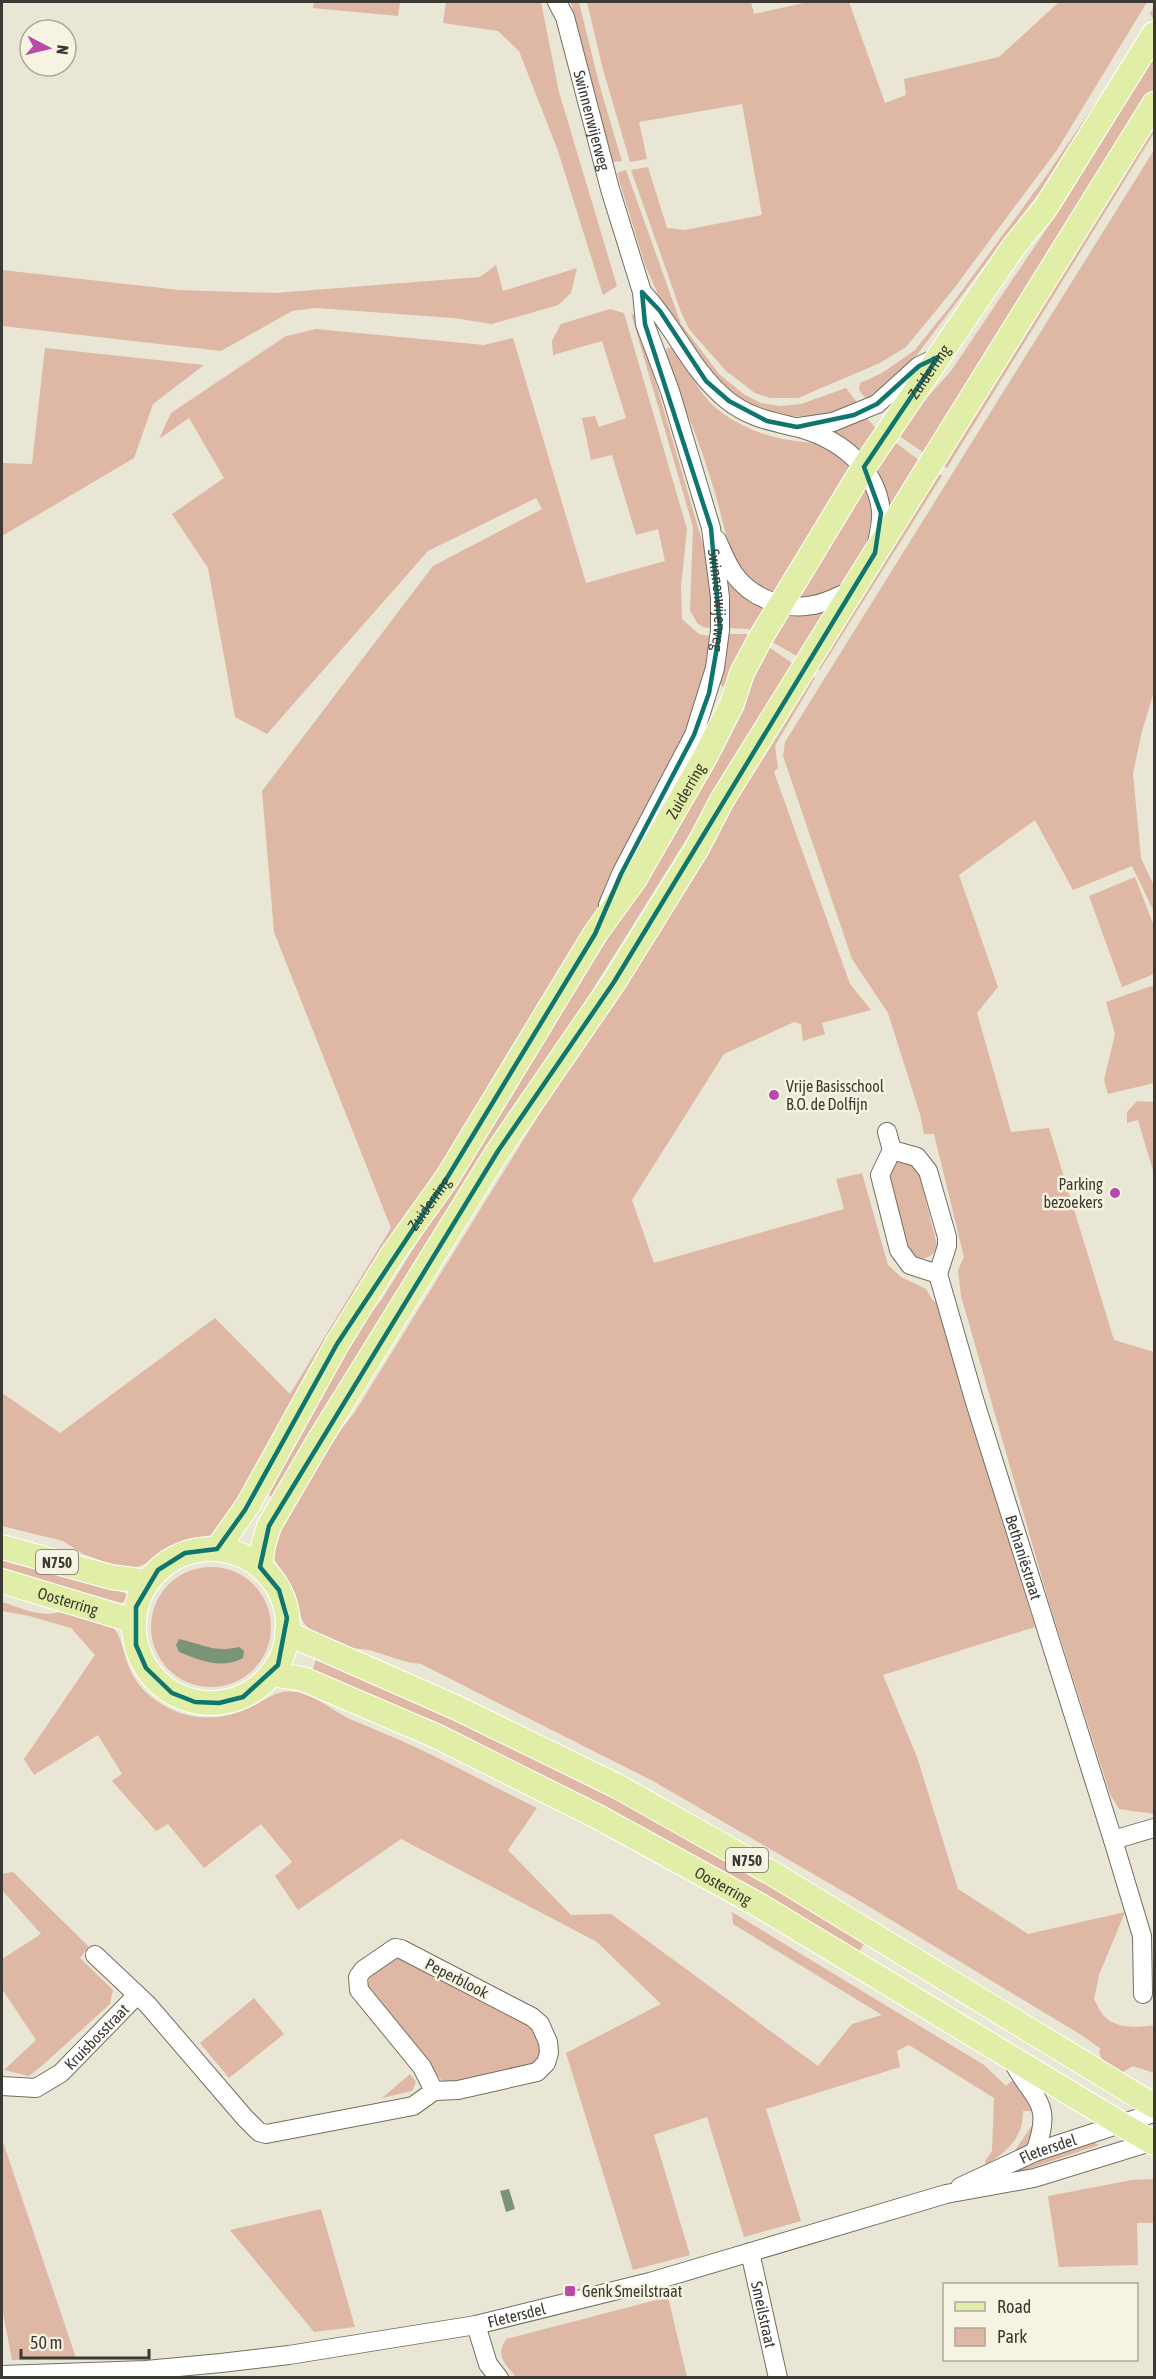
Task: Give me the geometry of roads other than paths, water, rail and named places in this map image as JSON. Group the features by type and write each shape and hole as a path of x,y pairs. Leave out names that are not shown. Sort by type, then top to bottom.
{"main road":[{"name":"Zuiderring","path":"217,1549 248,1505 343,1334 392,1255 447,1178 595,934 634,880 705,757 732,704 742,673 780,605 864,467 1014,246 1044,210 1155,34"},
{"name":"Zuiderring","path":"260,1567 262,1546 269,1526 318,1442 498,1151 614,982 696,850 722,800 1155,104"},
{"name":"Oosterring","path":"2,1547 111,1577 148,1582"},
{"path":"217,1549 240,1555 260,1567 270,1577 282,1596 287,1618 287,1633 282,1654 271,1674 253,1690 231,1701 207,1703 183,1698 162,1686 146,1668 136,1645 134,1621 136,1607 148,1582 158,1570 185,1553 217,1549"},
{"name":"Oosterring","path":"2,1581 134,1621"},
{"name":"Oosterring","path":"287,1633 455,1707 617,1786 775,1875 1155,2106"},
{"name":"Oosterring","path":"271,1674 303,1679 436,1736 598,1817 757,1904 1154,2142"}],"street":[{"name":"Swinnenwijerweg","path":"562,7 610,189 642,292 645,324 670,391 711,528 720,597 720,630 715,668 694,735 621,874 595,934"},
{"name":"Swinnenwijerweg","path":"642,292 660,311 706,381 729,401 750,415 797,427 836,444 864,467 875,487 881,513 875,553"},
{"name":"Swinnenwijerweg","path":"797,427 833,422 877,404 919,366 938,357"},
{"name":"Swinnenwijerweg","path":"711,528 734,574 761,597 780,605 800,607 816,605 853,590"},
{"path":"887,1132 892,1150 880,1175 899,1250 910,1265 939,1274 947,1246 947,1237 928,1171 917,1157 892,1150"},
{"name":"Bethaniëstraat","path":"939,1274 974,1399 1142,1936 1143,1994"},
{"path":"1113,1840 1155,1828"},
{"name":"Peperblook","path":"136,1995 185,2046 245,2118 259,2132 266,2134 413,2106 434,2091 458,2090 537,2072 546,2063 549,2053 549,2042 540,2024 532,2017 401,1949 395,1948 363,1970 358,1977 359,1990 422,2067 434,2091"},
{"name":"Kruisbosstraat","path":"2,2086 36,2088 61,2073 136,1995 95,1955"},
{"path":"1011,2058 1021,2078 1039,2099 1041,2106 1044,2120 1035,2152"},
{"name":"Fletersdel","path":"946,2194 983,2174 1035,2152 1155,2113"},
{"name":"Fletersdel","path":"2,2375 146,2370 289,2355 476,2325 650,2282 946,2194 1034,2178 1154,2142"},
{"name":"Smeilstraat","path":"750,2252 778,2378"},
{"path":"476,2325 488,2364 499,2378"}],"place":[{"name":"Vrije Basisschool B.O. de Dolfijn","path":"774,1095"},
{"name":"Parking bezoekers","path":"1115,1193"},
{"name":"Genk Smeilstraat","path":"570,2291"}]}
